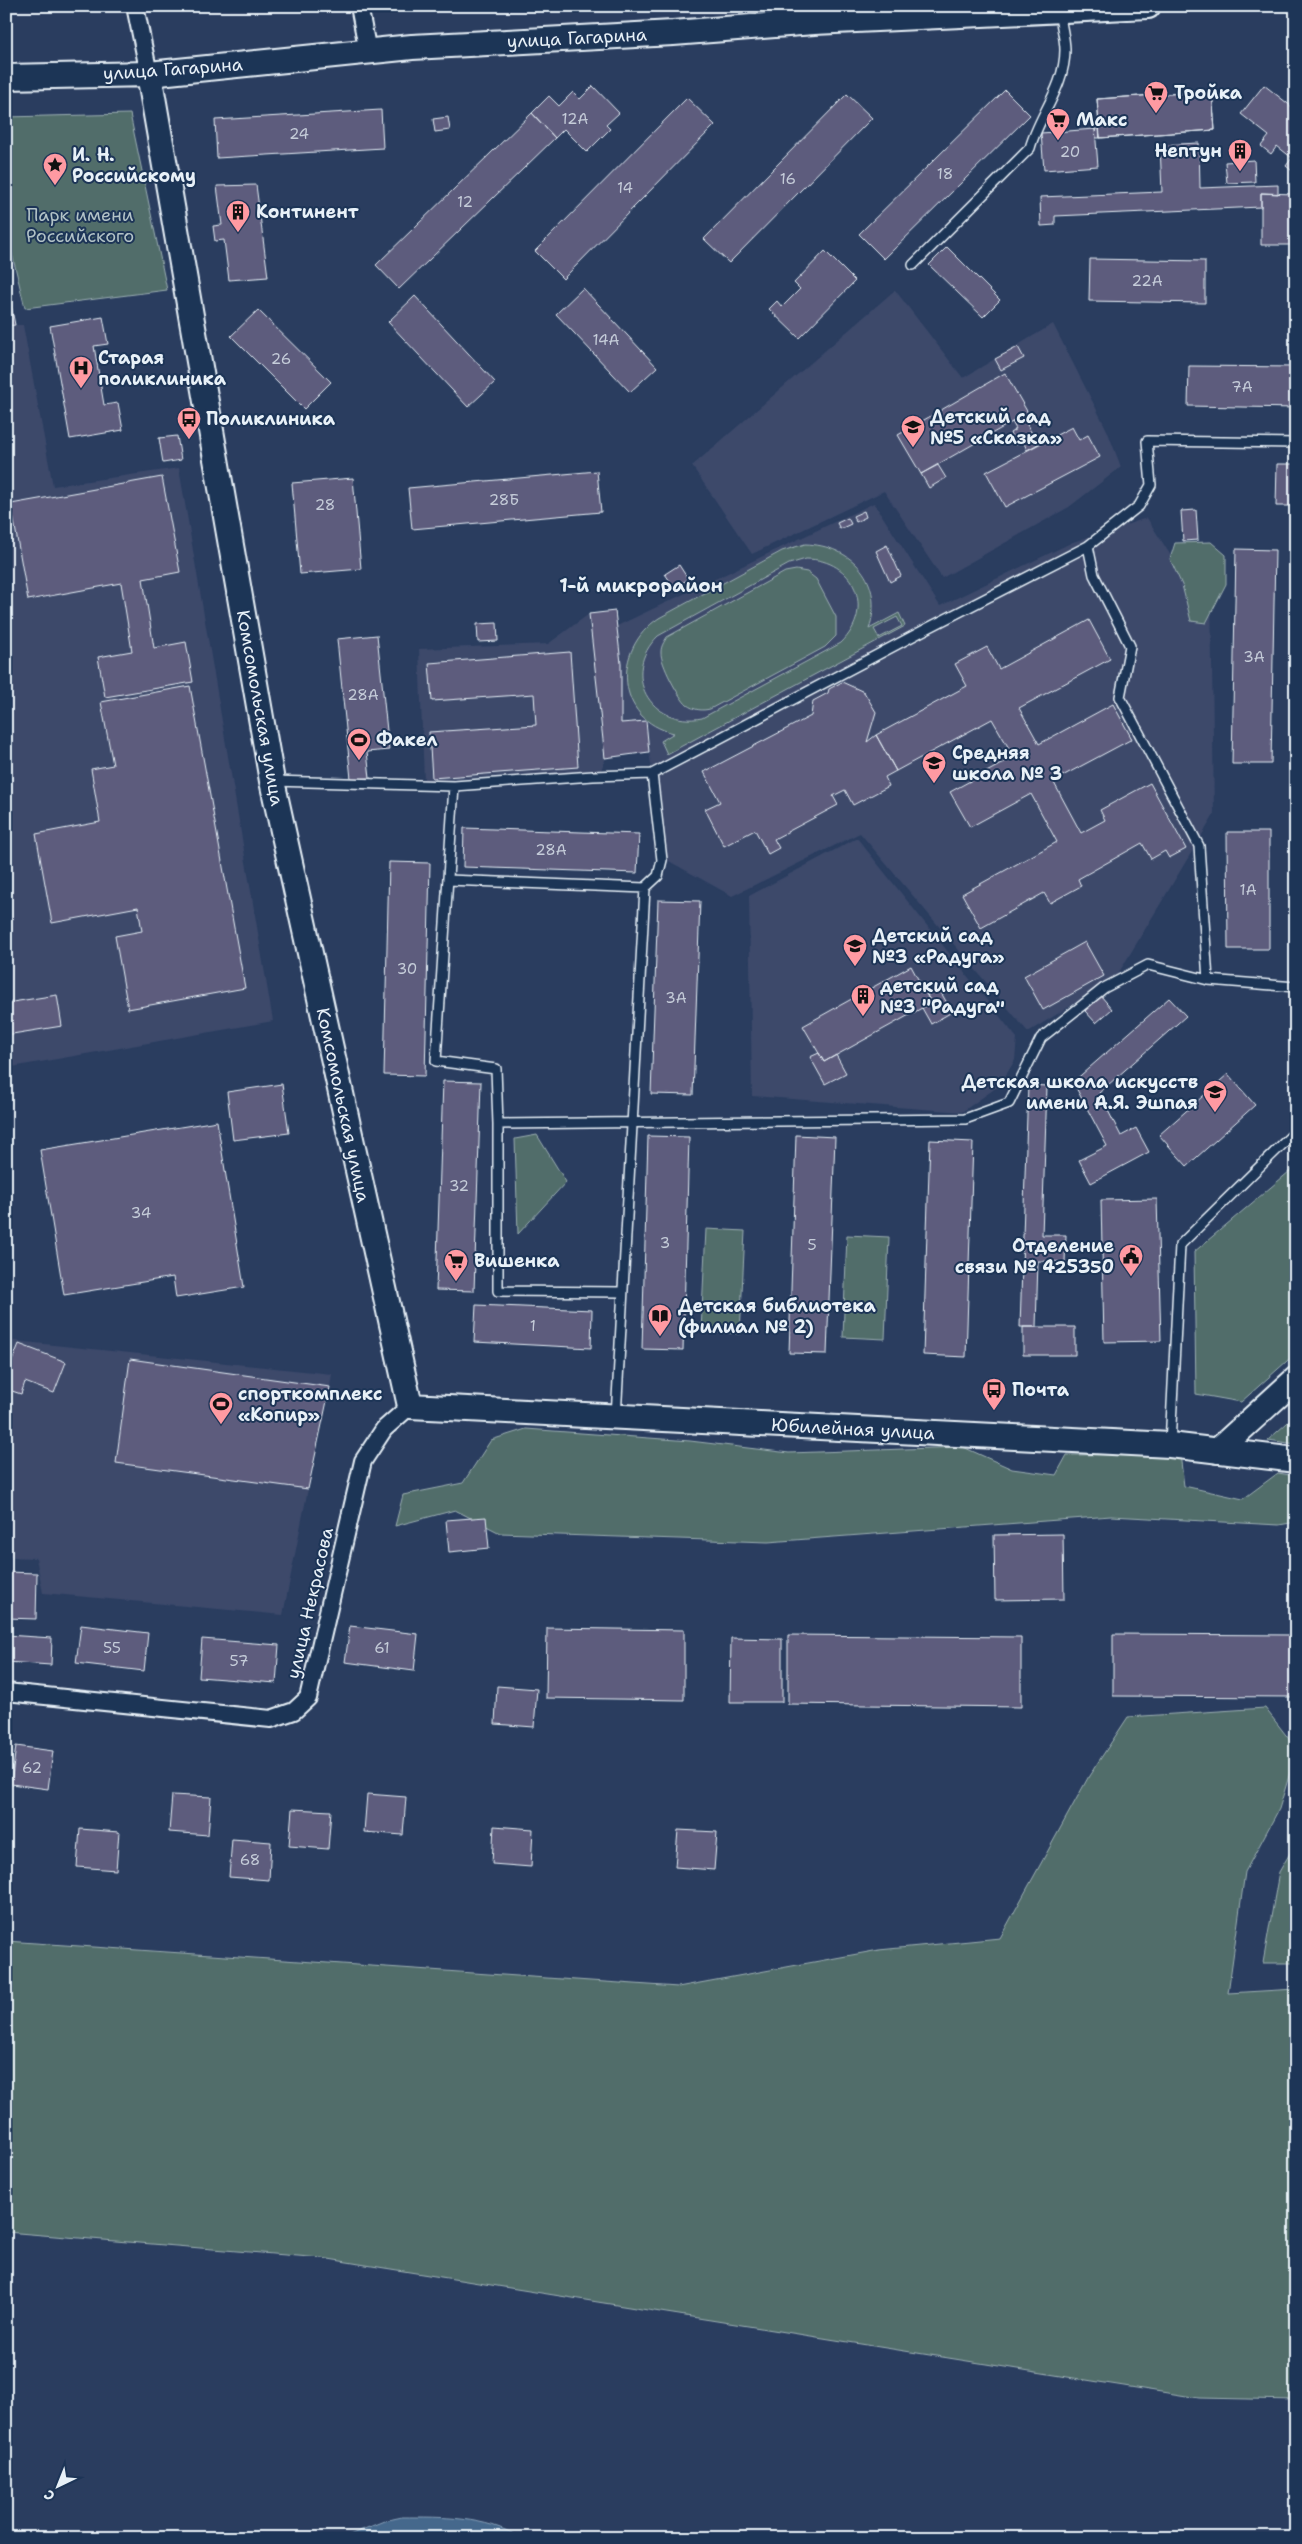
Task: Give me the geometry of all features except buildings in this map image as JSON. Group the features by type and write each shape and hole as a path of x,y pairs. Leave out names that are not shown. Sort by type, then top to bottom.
{"street":[{"name":"Комсомольская улица","path":"134,6 149,74 272,781 410,1406"},
{"path":"359,6 368,52"},
{"name":"улица Гагарина","path":"6,77 149,74 368,52 813,18 1059,12 1148,6"},
{"path":"1217,1451 1296,1380"},
{"name":"Юбилейная улица","path":"410,1406 1170,1445 1296,1460"},
{"name":"улица Некрасова","path":"6,1692 271,1719 294,1711 308,1698 363,1461 384,1430 410,1406"}],"lane":[{"path":"913,265 1030,148 1036,127 1059,83 1065,51 1059,12"},
{"path":"272,781 454,786 593,776 652,774 1088,546 1139,506 1150,485 1147,441 1296,443"},
{"path":"1088,546 1094,575 1130,646 1120,697 1199,846 1208,980"},
{"path":"616,1417 645,888 658,876 662,860 652,774"},
{"path":"454,786 436,1061 496,1069 498,1124 498,1291 622,1292"},
{"path":"448,880 645,888"},
{"path":"498,1124 965,1119 1009,1103 1041,1038 1104,988 1148,964 1208,980 1296,987"},
{"path":"1170,1445 1180,1245 1296,1131"}],"shaded area":[{"name":"Детский сад №5 «Сказка»","path":"895,290 963,378 1053,324 1107,430 1121,467 1069,507 942,578 884,491 752,554 692,466"},
{"path":"23,325 53,486 179,468 273,1021 6,1068 6,326"},
{"name":"Средняя школа № 3","path":"874,503 940,606 1073,542 1147,518 1173,559 1211,585 1214,815 1115,979 1028,1032 860,833 732,896 667,860 649,752 606,758 601,770 424,781 419,649 548,644 589,614 615,611 617,626"},
{"name":"Детский сад №3 «Радуга»","path":"857,838 1017,1038 1015,1060 1000,1085 962,1112 752,1096 749,896"},
{"path":"6,1340 332,1374 330,1387 130,1359 116,1463 308,1489 283,1615 43,1593 36,1558 6,1557"},
{"path":"402,2517 463,2519 493,2525 521,2538 342,2538 384,2521"}],"green space":[{"name":"Парк имени Российского","path":"130,114 167,290 25,308 6,229 6,117"},
{"path":"1211,542 1226,555 1226,584 1206,623 1191,621 1182,585 1170,559 1175,543"},
{"path":"805,544 822,546 837,551 861,569 868,582 872,596 873,612 869,629 899,613 905,626 667,754 661,741 674,733 654,726 640,714 631,699 627,682 628,665 633,647 644,631 659,618 782,551","holes":["806,559 823,561 837,567 855,588 858,601 857,616 852,630 841,643 702,718 684,719 668,715 655,706 646,695 642,681 642,666 647,651 658,636 789,564","897,617 902,626 879,638 874,629"]},
{"path":"796,570 807,572 816,579 836,617 836,636 825,647 710,709 698,710 687,705 679,695 664,664 661,652 667,637 785,572"},
{"path":"537,1135 566,1182 518,1234 515,1139"},
{"path":"1296,1166 1296,1353 1241,1402 1196,1394 1194,1252"},
{"path":"706,1229 745,1231 740,1334 701,1331"},
{"path":"847,1235 889,1237 885,1339 843,1337"},
{"path":"1296,1415 1296,1444 1268,1440"},
{"path":"526,1429 690,1441 789,1453 963,1447 1012,1469 1056,1475 1067,1455 1180,1454 1184,1486 1243,1499 1278,1473 1296,1476 1296,1522 1279,1525 1111,1516 768,1542 500,1533 455,1510 395,1526 403,1495 463,1483 491,1440"},
{"path":"1265,1708 1296,1748 1296,1753 1279,1809 1245,1872 1228,1993 1296,1989 1296,2400 1199,2398 322,2258 6,2232 6,1941 678,1987 879,1950 1000,1938 1089,1776 1128,1717"},
{"path":"1296,1843 1296,1963 1263,1963 1279,1872"}],"place":[{"name":"Тройка","path":"1156,114"},
{"name":"Макс","path":"1058,141"},
{"name":"Нептун","path":"1240,172"},
{"name":"И. Н. Российскому","path":"55,186"},
{"name":"Континент","path":"238,233"},
{"name":"Старая поликлиника","path":"81,389"},
{"name":"Поликлиника","path":"189,440"},
{"name":"Детский сад №5 «Сказка»","path":"913,448"},
{"name":"Факел","path":"359,761"},
{"name":"Средняя школа № 3","path":"934,784"},
{"name":"Детский сад №3 «Радуга»","path":"855,967"},
{"name":"детский сад №3 \"Радуга\"","path":"863,1017"},
{"name":"Детская школа искусств имени А.Я. Эшпая","path":"1215,1113"},
{"name":"Отделение связи № 425350","path":"1131,1277"},
{"name":"Вишенка","path":"456,1282"},
{"name":"Детская библиотека (филиал № 2)","path":"660,1337"},
{"name":"Почта","path":"994,1411"},
{"name":"спорткомплекс «Копир»","path":"221,1425"}],"district":[{"name":"1-й микрорайон","path":"641,585"}]}
